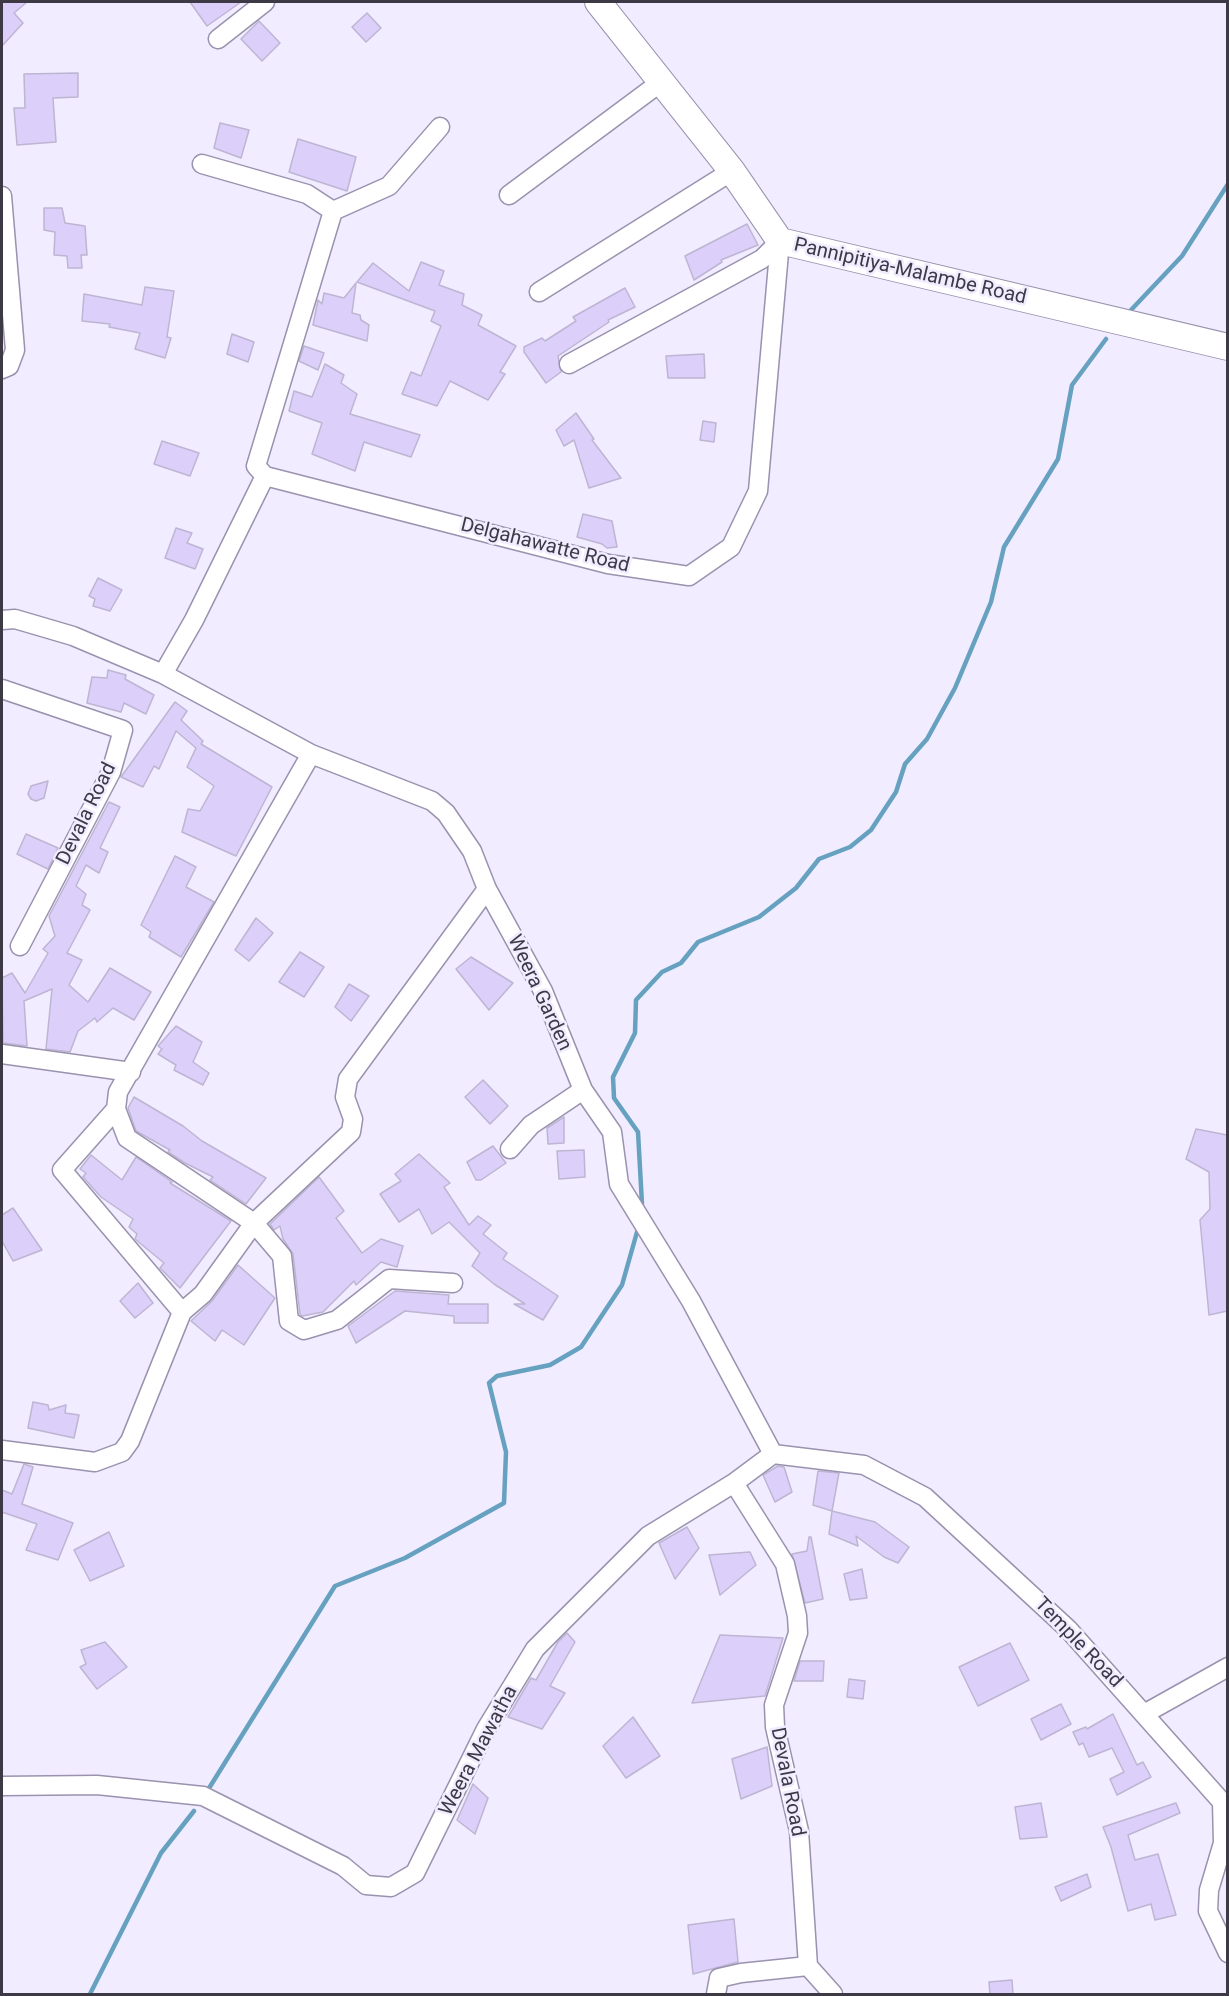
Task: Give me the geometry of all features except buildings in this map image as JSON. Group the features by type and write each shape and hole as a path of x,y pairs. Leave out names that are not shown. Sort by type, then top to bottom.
{"street":[{"path":"218,39 265,2"},
{"name":"Pannipitiya-Malambe Road","path":"598,2 732,171 780,241 1227,347"},
{"path":"509,195 661,82"},
{"path":"333,210 389,186 440,127"},
{"path":"202,164 307,194 333,210"},
{"path":"539,292 732,171"},
{"path":"2,196 15,350 9,366 2,369"},
{"path":"163,674 194,620 265,476 256,466 333,210"},
{"path":"569,364 762,259 780,241"},
{"name":"Delgahawatte Road","path":"265,476 608,564 689,576 731,547 758,491 780,241"},
{"name":"Weera Garden","path":"2,620 15,619 73,636 163,674 311,754 432,801 446,813 472,851 487,889 543,991 583,1090 612,1132 619,1184 692,1301 773,1454"},
{"name":"Devala Road","path":"2,689 123,729 111,772 20,946"},
{"path":"311,754 118,1092 116,1109 127,1138 254,1223 282,1256 289,1321 304,1330 337,1320 389,1279 453,1283"},
{"path":"2,1450 95,1462 122,1452 130,1442 182,1312 204,1294 254,1223 351,1132 353,1119 345,1097 348,1079 487,889"},
{"path":"2,1054 131,1072"},
{"path":"510,1149 531,1125 583,1090"},
{"path":"116,1109 62,1170 182,1312"},
{"path":"734,1483 773,1454"},
{"name":"Temple Road","path":"773,1454 864,1465 925,1497 1068,1629 1222,1802 1223,1843 1209,1890 1208,1911 1227,1953"},
{"name":"Devala Road","path":"734,1483 785,1564 797,1616 798,1633 774,1705 775,1727 799,1831 808,1966"},
{"name":"Weera Mawatha","path":"2,1786 97,1785 203,1796 343,1866 366,1885 391,1887 415,1873 486,1729 535,1649 648,1536 734,1483"},
{"path":"1144,1714 1227,1666"},
{"path":"716,1995 719,1978 741,1972 808,1966 833,1995"}],"waterway":[{"path":"1131,310 1182,256 1228,184"},
{"path":"642,1204 638,1132 614,1098 613,1077 635,1033 636,1000 662,972 681,963 698,942 759,917 796,888 819,859 850,847 871,830 896,792 905,764 927,739 955,688 991,602 1004,547 1058,459 1072,385 1106,339"},
{"path":"206,1793 335,1586 405,1558 504,1503 506,1452 489,1383 497,1376 550,1365 581,1347 622,1285 639,1225"},
{"path":"90,1994 161,1853 194,1811"}]}
